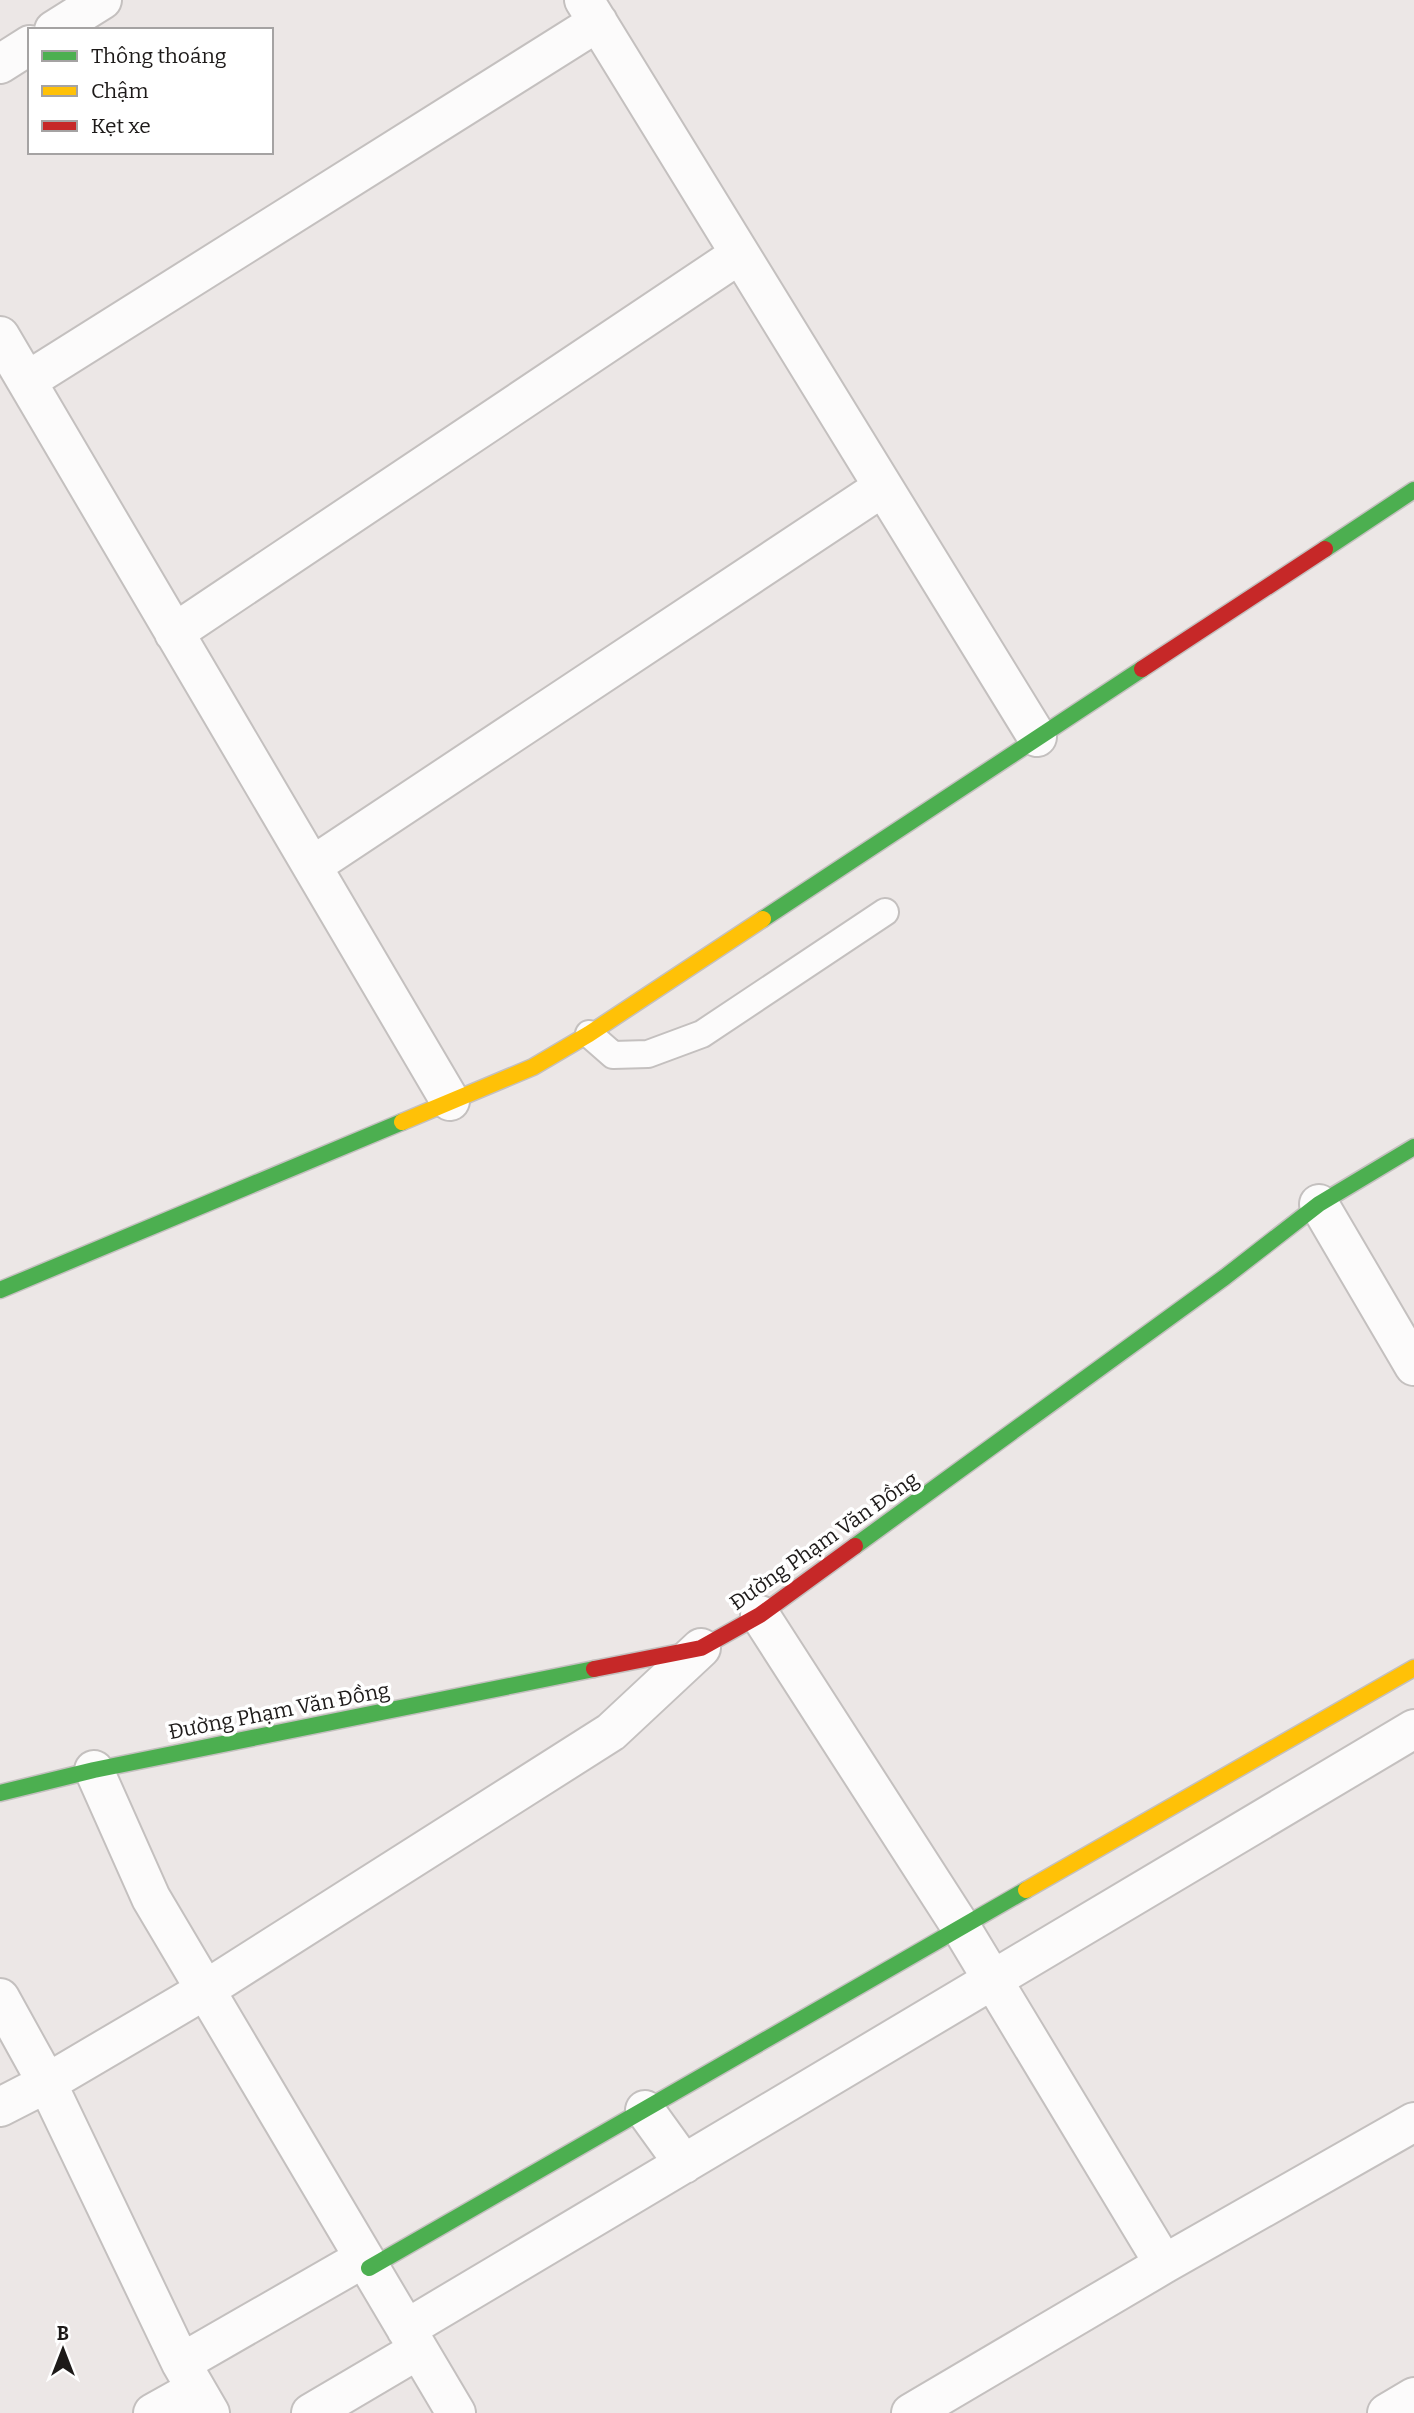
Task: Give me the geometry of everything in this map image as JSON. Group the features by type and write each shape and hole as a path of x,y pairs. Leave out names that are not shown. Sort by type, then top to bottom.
{"street":[{"path":"57,28 102,0"},
{"path":"27,381 591,11 1037,737"},
{"path":"0,64 28,46"},
{"path":"174,633 740,254"},
{"path":"0,336 450,1101"},
{"path":"312,866 883,487"},
{"path":"0,1290 533,1067 589,1034 1414,490"},
{"name":"Đường Phạm Văn Đồng","path":"0,1793 94,1770 701,1648 760,1615 1225,1277 1319,1204 1414,1147"},
{"path":"1319,1204 1414,1366"},
{"path":"760,1615 962,1929 1164,2264"},
{"path":"0,2106 47,2083 205,1990 611,1732 701,1648"},
{"path":"153,2413 196,2388 366,2263 645,2110 1414,1668"},
{"path":"311,2413 412,2339 684,2164 1414,1729"},
{"path":"94,1770 151,1898 456,2413"},
{"path":"0,1998 47,2083 196,2388"},
{"path":"645,2110 684,2164"},
{"path":"911,2413 1164,2264 1414,2122"},
{"path":"1387,2413 1414,2397"}],"lane":[{"path":"589,1034 613,1055 648,1054 702,1034 885,912"}],"traffic: fast":[{"path":"1325,549 1414,490"},
{"path":"763,919 1142,669"},
{"path":"0,1290 402,1122"},
{"path":"855,1546 1225,1277 1319,1204 1414,1147"},
{"path":"0,1793 94,1770 594,1669"},
{"path":"369,2268 1026,1890"}],"traffic: slow":[{"path":"402,1122 533,1067 589,1034 763,919"},
{"path":"1026,1890 1414,1668"}],"traffic: jam":[{"path":"1142,669 1325,549"},
{"path":"594,1669 701,1648 760,1615 855,1546"}]}
